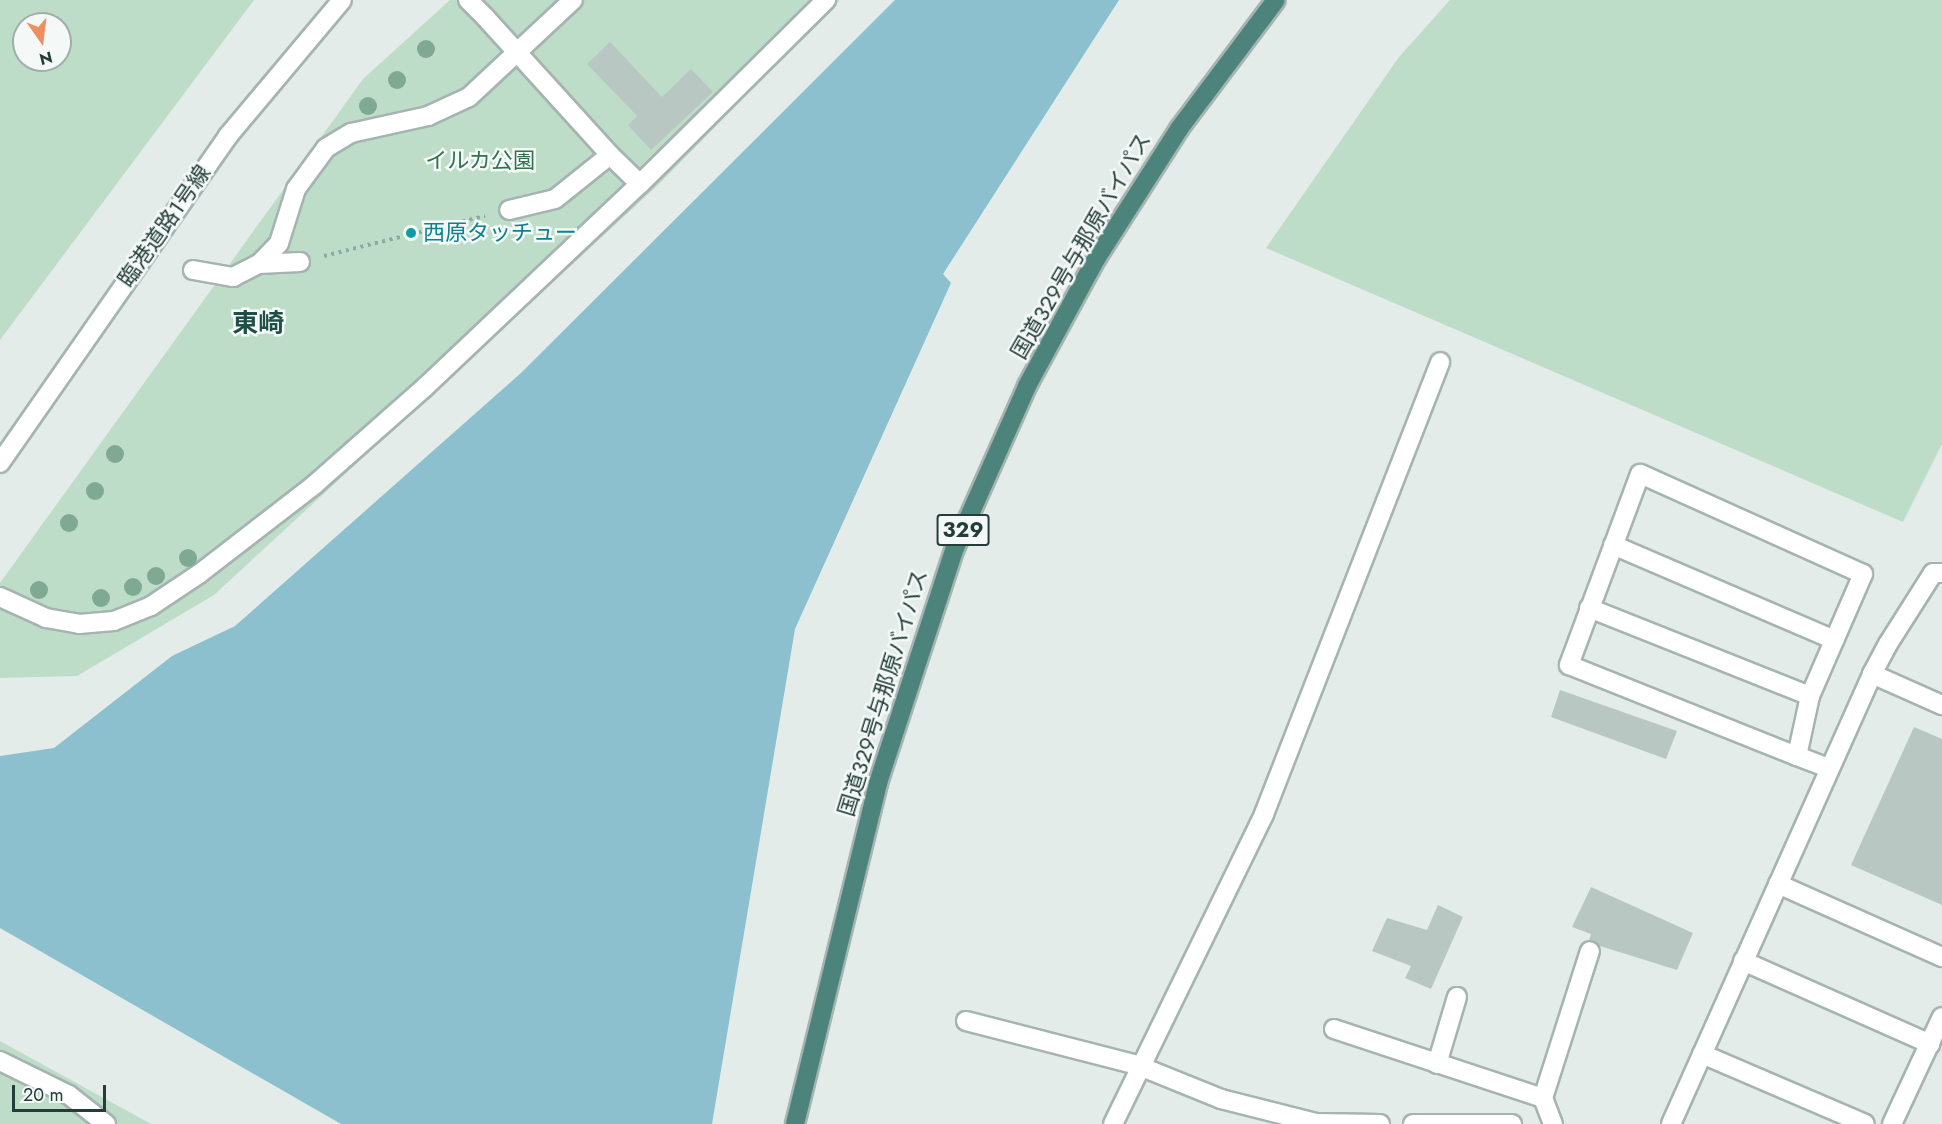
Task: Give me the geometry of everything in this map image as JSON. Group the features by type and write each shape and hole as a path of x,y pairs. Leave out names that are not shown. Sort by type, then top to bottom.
{"highway":[{"name":"国道329号与那原バイパス","path":"795,1124 878,783 955,548 1027,386 1096,259 1179,129 1276,0"}],"street":[{"name":"臨港道路1号線","path":"0,463 228,136 342,0"},
{"path":"468,0 610,155 640,184"},
{"path":"193,270 233,277 259,264 279,243 300,181 326,148 351,133 448,108 517,53 573,0"},
{"path":"0,597 19,610 79,624 114,621 151,606 314,485 640,184 826,0"},
{"path":"508,210 555,199 610,155"},
{"path":"259,264 300,262"},
{"path":"1113,1124 1137,1065 1264,814 1440,362"},
{"path":"1797,756 1810,696 1863,574 1640,474 1569,665 1797,756 1830,768"},
{"path":"1613,545 1835,640"},
{"path":"1671,1124 1872,674 1888,644 1933,573 1942,573"},
{"path":"1589,608 1810,696"},
{"path":"1872,674 1942,705"},
{"path":"1778,884 1942,957"},
{"path":"1553,1124 1543,1098 1590,951"},
{"path":"1743,961 1930,1044"},
{"path":"1437,1064 1457,998"},
{"path":"1892,1124 1942,1017"},
{"path":"966,1021 1137,1065 1221,1099 1316,1123 1380,1124"},
{"path":"1334,1029 1543,1098"},
{"path":"1702,1054 1865,1124"},
{"path":"0,1060 69,1095 106,1124"},
{"path":"1413,1124 1512,1124"}],"path":[{"path":"300,262 508,210"}],"green space":[{"path":"0,0 254,0 0,340"},
{"name":"イルカ公園","path":"450,0 840,0 656,187 214,595 77,676 0,678 0,583 363,79"},
{"path":"1450,0 1942,0 1942,444 1903,522 1266,248 1399,57"},
{"path":"0,1041 151,1124 0,1124"}],"water":[{"path":"895,0 1119,0 943,274 951,283 795,629 712,1124 341,1124 0,928 0,756 54,748 172,656 235,626 521,373"}],"building":[{"path":"610,42 662,97 691,69 713,92 651,150 628,125 637,116 587,64"},
{"path":"1560,690 1677,731 1666,759 1551,717"},
{"path":"1914,727 1942,739 1942,905 1851,865"},
{"path":"1591,887 1693,933 1677,970 1600,946 1589,940 1591,934 1572,927"},
{"path":"1438,905 1463,917 1431,989 1405,978 1411,966 1372,951 1387,918 1427,930"}],"place":[{"name":"西原タッチュー","path":"411,233"}],"district":[{"name":"東崎","path":"258,324"}]}
